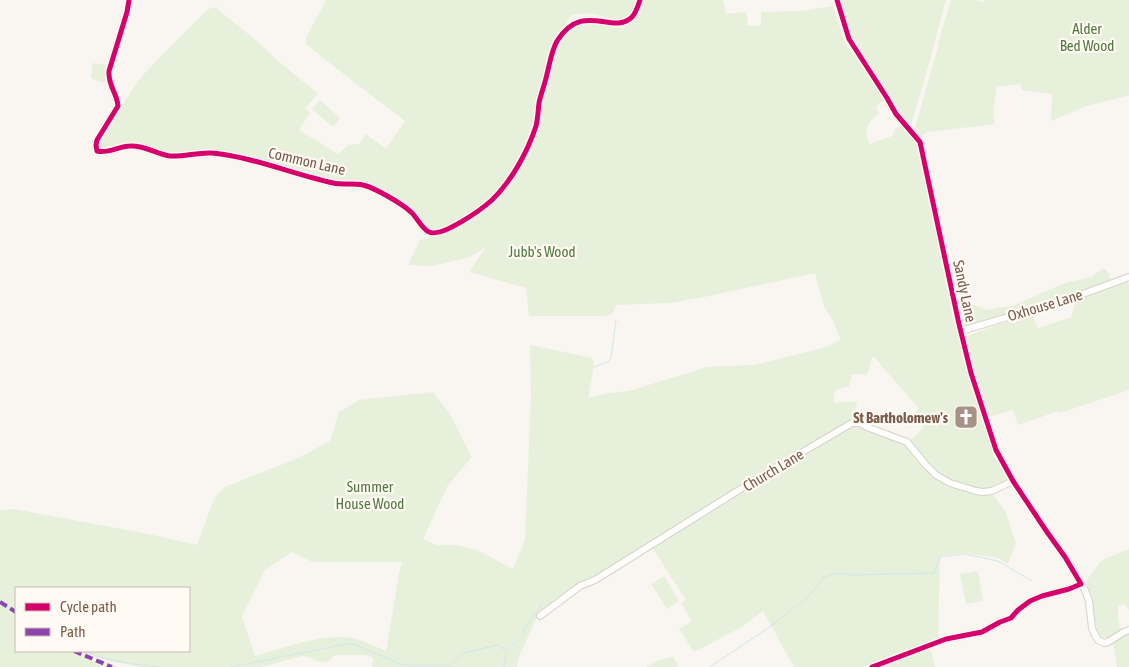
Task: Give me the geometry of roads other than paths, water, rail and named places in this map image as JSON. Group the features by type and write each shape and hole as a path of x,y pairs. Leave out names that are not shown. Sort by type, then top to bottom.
{"street":[{"name":"Common Lane","path":"129,0 109,79 118,106 97,140 97,151 105,152 131,146 178,156 203,152 212,153 243,158 336,184 364,185 410,211 428,232 433,233 451,228 482,209 510,179 530,142 536,124 550,58 555,44 567,27 578,20 586,18 615,22 628,20 636,11 640,0"},
{"name":"Sandy Lane","path":"837,0 848,38 888,98 896,114 920,142 971,373 996,450 1013,481 1065,557 1085,590 1092,628 1098,640 1108,642 1129,630"},
{"name":"Oxhouse Lane","path":"961,331 1072,298 1129,278"},
{"name":"Church Lane","path":"540,616 580,586 600,577 755,480 852,423 860,423 907,442 936,475 950,483 983,492 992,491 1013,481"},
{"path":"872,667 946,639 982,632 1011,618 1018,610 1042,596 1081,584"}],"waterway":[{"path":"594,367 608,362 611,358 616,320"},
{"path":"710,667 767,629 808,597 823,578 836,573 850,575 934,573 940,557 965,554 998,561 1032,581"},
{"path":"0,602 15,611"},
{"path":"506,651 525,634 524,629 543,602"},
{"path":"231,667 351,643 403,665 451,665 462,653 498,645 506,651 504,667"},
{"path":"85,652 120,662 160,667"}],"place":[{"name":"St Bartholomew's","path":"966,417"}],"park label":[{"name":"Alder Bed Wood","path":"1087,36"},
{"name":"Jubb's Wood","path":"542,251"},
{"name":"Summer House Wood","path":"370,494"}]}
